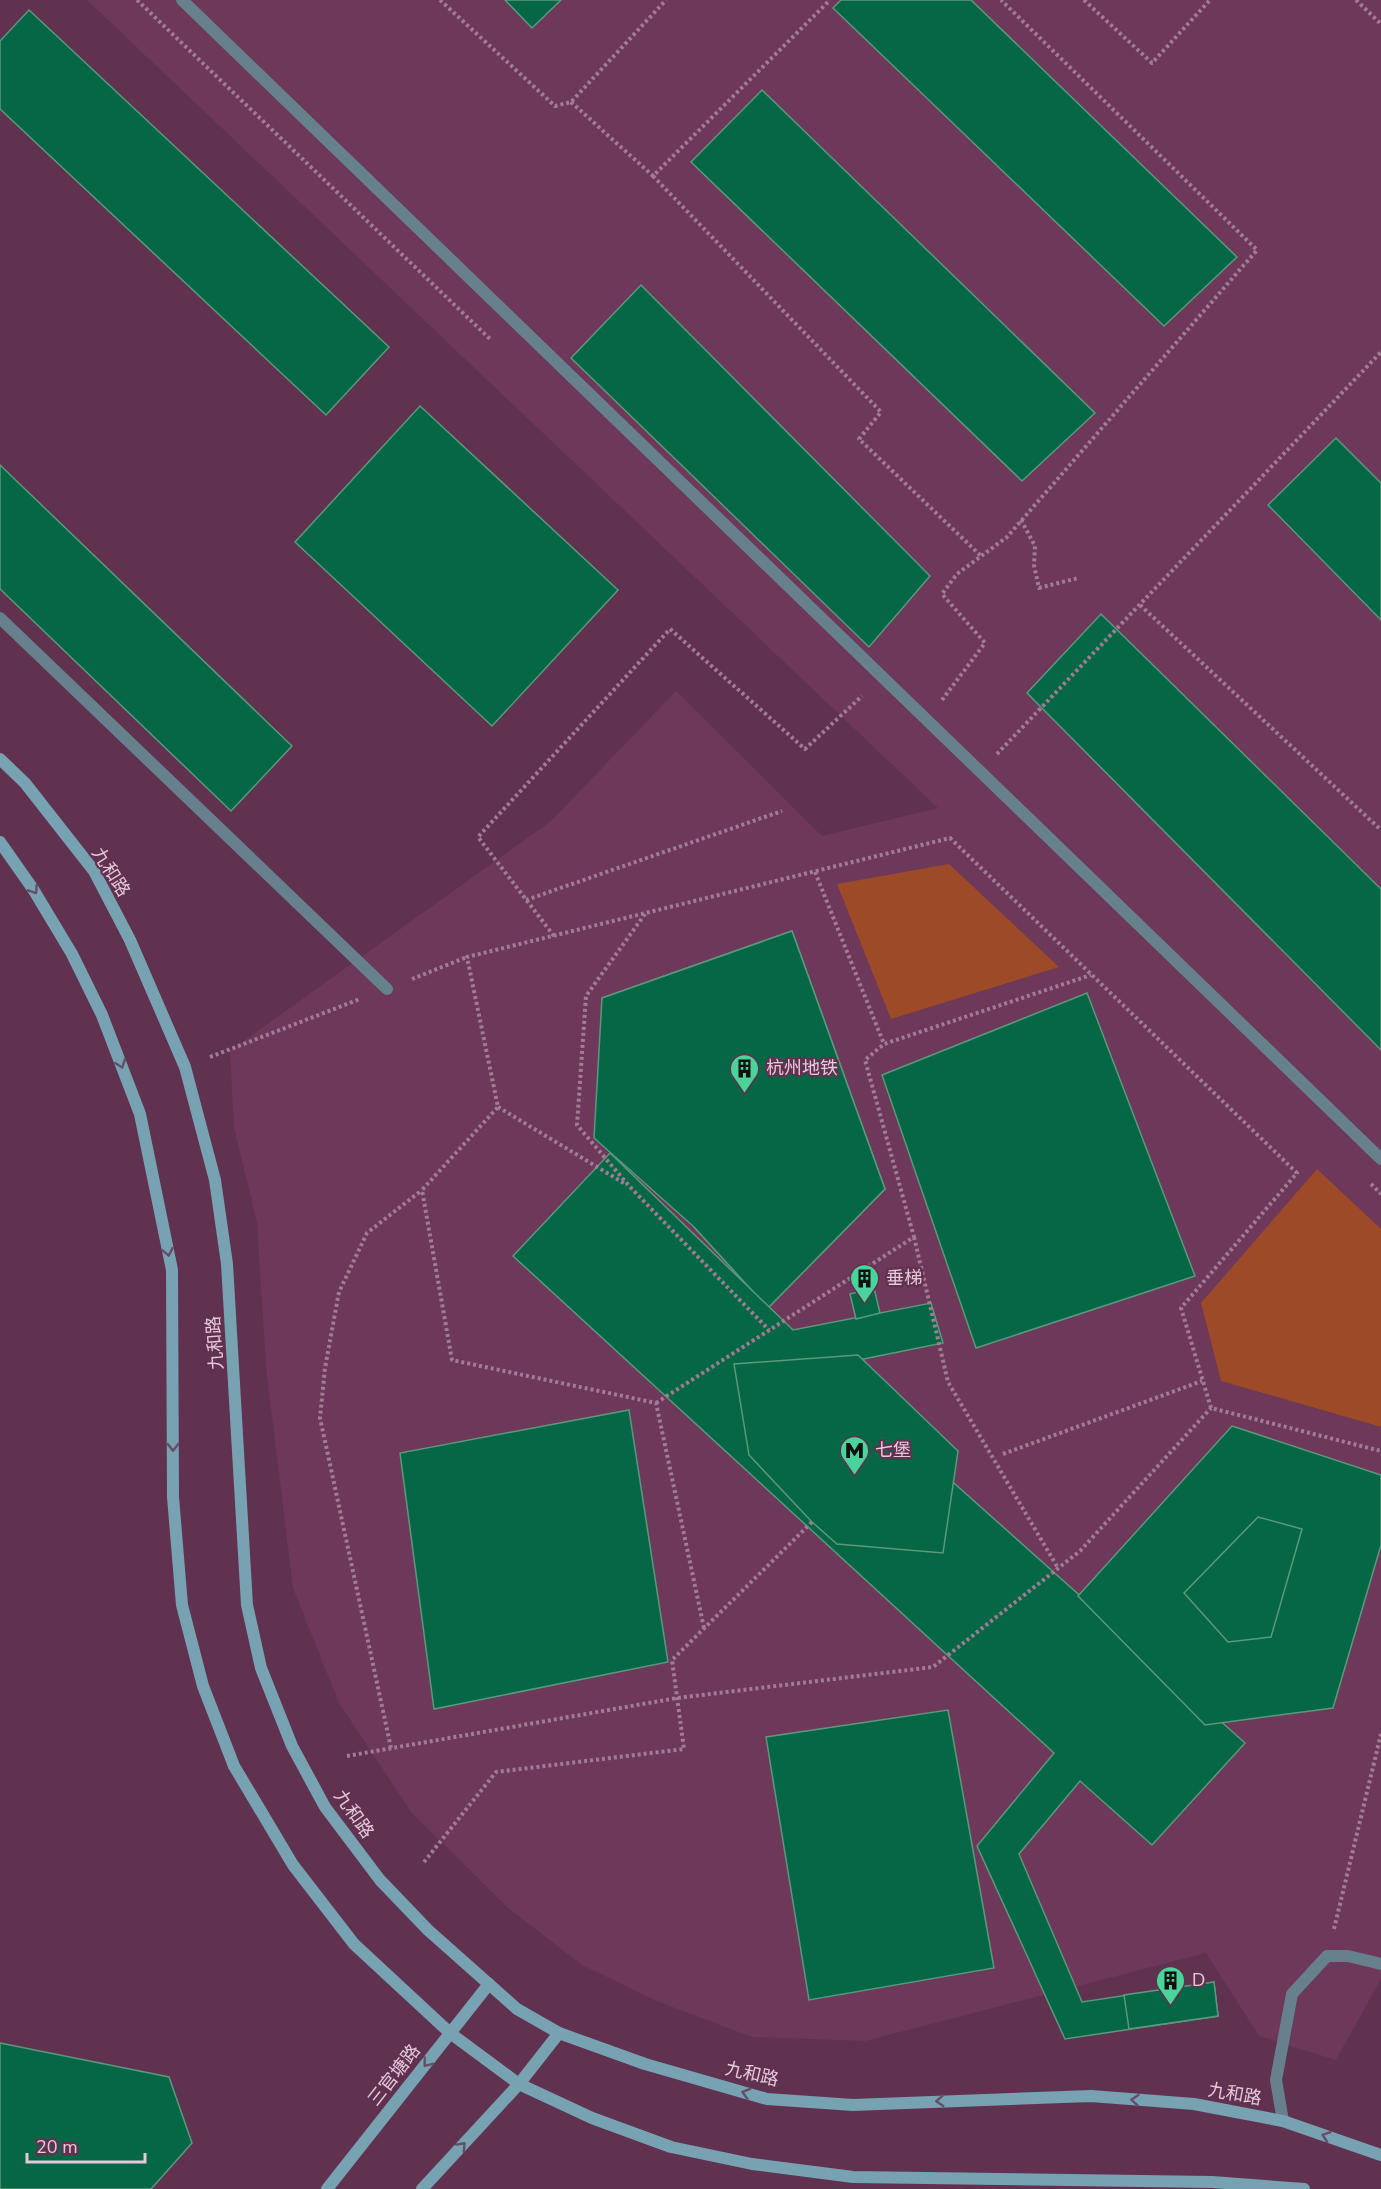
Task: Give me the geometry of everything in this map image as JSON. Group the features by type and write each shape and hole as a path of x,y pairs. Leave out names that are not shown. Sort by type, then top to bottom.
{"street":[{"path":"182,0 1381,1159"},
{"path":"0,618 387,988"},
{"name":"九和路","path":"0,759 25,783 94,872 130,940 185,1067 214,1180 227,1264 248,1605 261,1668 292,1746 325,1807 380,1880 428,1930 516,2008 559,2033 645,2064 767,2099 853,2105 1091,2096 1194,2104 1283,2121 1381,2155"},
{"path":"0,842 33,889 72,954 102,1015 140,1114 172,1270 173,1497 182,1605 203,1686 234,1766 293,1865 354,1944 450,2033 519,2084 592,2118 671,2147 752,2164 853,2177 1212,2182 1304,2189"},
{"path":"1283,2121 1276,2080 1292,1994 1328,1956 1348,1956 1381,1964"},
{"name":"三官塘路","path":"327,2189 489,1984"},
{"path":"422,2189 519,2084 559,2033"}],"path":[{"path":"440,0 555,106 571,102 666,0"},
{"path":"653,176 830,0"},
{"path":"927,720 985,643 942,594 957,574 1006,537 1257,250 1001,0"},
{"path":"1084,0 1152,63 1210,0"},
{"path":"1356,0 1381,24"},
{"path":"571,102 653,176 881,412 859,439 981,556"},
{"path":"980,772 1381,352"},
{"path":"1021,520 1035,546 1034,565 1039,588 1078,578"},
{"path":"1140,605 1381,830"},
{"path":"554,936 478,837 670,629 805,749 862,696"},
{"path":"526,900 782,811"},
{"path":"185,1067 467,957 950,838 1297,1173 1181,1308 1210,1408"},
{"path":"815,872 884,1044"},
{"path":"645,913 586,996 577,1125 630,1187 769,1330"},
{"path":"467,957 498,1107 630,1187"},
{"path":"1058,1568 948,1382 914,1237 866,1060 884,1044 1091,975"},
{"path":"391,1748 320,1418 325,1368 339,1292 367,1233 422,1190 498,1107"},
{"path":"422,1190 453,1360 656,1403 914,1237"},
{"path":"1003,1454 1202,1381"},
{"path":"656,1403 704,1628"},
{"path":"347,1756 677,1698 933,1666 1080,1551 1210,1408"},
{"path":"1210,1408 1381,1451"},
{"path":"424,1862 496,1772 684,1749 672,1660 812,1522"},
{"path":"1328,1956 1381,1734"}],"shaded area":[{"path":"87,0 1381,0 1381,1229 1221,1381 1381,1427 1381,1979 1336,2060 1259,2036 1206,1953 865,2041 752,2037 659,2002 582,1965 508,1908 411,1812 339,1703 293,1588 266,1367 257,1222 234,1128 230,1051 551,821 676,691 822,836 938,808"},
{"path":"949,864 1059,967 891,1019 837,884"},
{"path":"1317,1169 1381,1229 1381,1427 1221,1381 1201,1303"}],"building":[{"path":"505,0 561,0 532,28"},
{"path":"841,0 971,0 1237,257 1164,326 833,8"},
{"path":"29,10 389,347 326,415 0,109 0,41"},
{"path":"762,90 1095,413 1022,481 691,162"},
{"path":"641,285 930,576 869,647 571,358"},
{"path":"420,406 618,590 492,726 295,542"},
{"path":"1336,438 1381,483 1381,620 1268,505"},
{"path":"0,465 292,746 231,811 0,589"},
{"path":"1101,614 1381,889 1381,1050 1027,693"},
{"name":"杭州地铁","path":"792,931 885,1189 768,1308 694,1227 602,998"},
{"name":"杭州地铁","path":"792,931 885,1189 768,1308 694,1227 594,1138 602,998"},
{"path":"1087,993 1195,1276 976,1348 882,1075"},
{"name":"七堡","path":"610,1153 793,1330 931,1303 943,1343 824,1367 1245,1743 1152,1845 1080,1781 1019,1854 1082,2002 1214,1982 1218,2016 1065,2039 977,1846 1054,1753 513,1256"},
{"name":"垂梯","path":"874,1288 880,1313 856,1319 850,1294"},
{"path":"858,1355 958,1451 943,1553 837,1544 812,1522 749,1455 734,1364"},
{"path":"629,1410 668,1662 434,1709 400,1453"},
{"path":"1232,1426 1381,1475 1381,1545 1333,1708 1205,1725 1078,1596"},
{"path":"1258,1517 1302,1529 1271,1637 1228,1642 1184,1593"},
{"path":"948,1710 994,1968 809,2000 766,1737"},
{"name":"D","path":"1214,1982 1218,2016 1129,2029 1124,1995"},
{"path":"0,2043 169,2077 192,2143 151,2189 0,2189"}],"place":[{"name":"杭州地铁","path":"745,1094"},
{"name":"垂梯","path":"865,1304"},
{"name":"七堡","path":"854,1476"},
{"name":"D","path":"1171,2006"}]}
